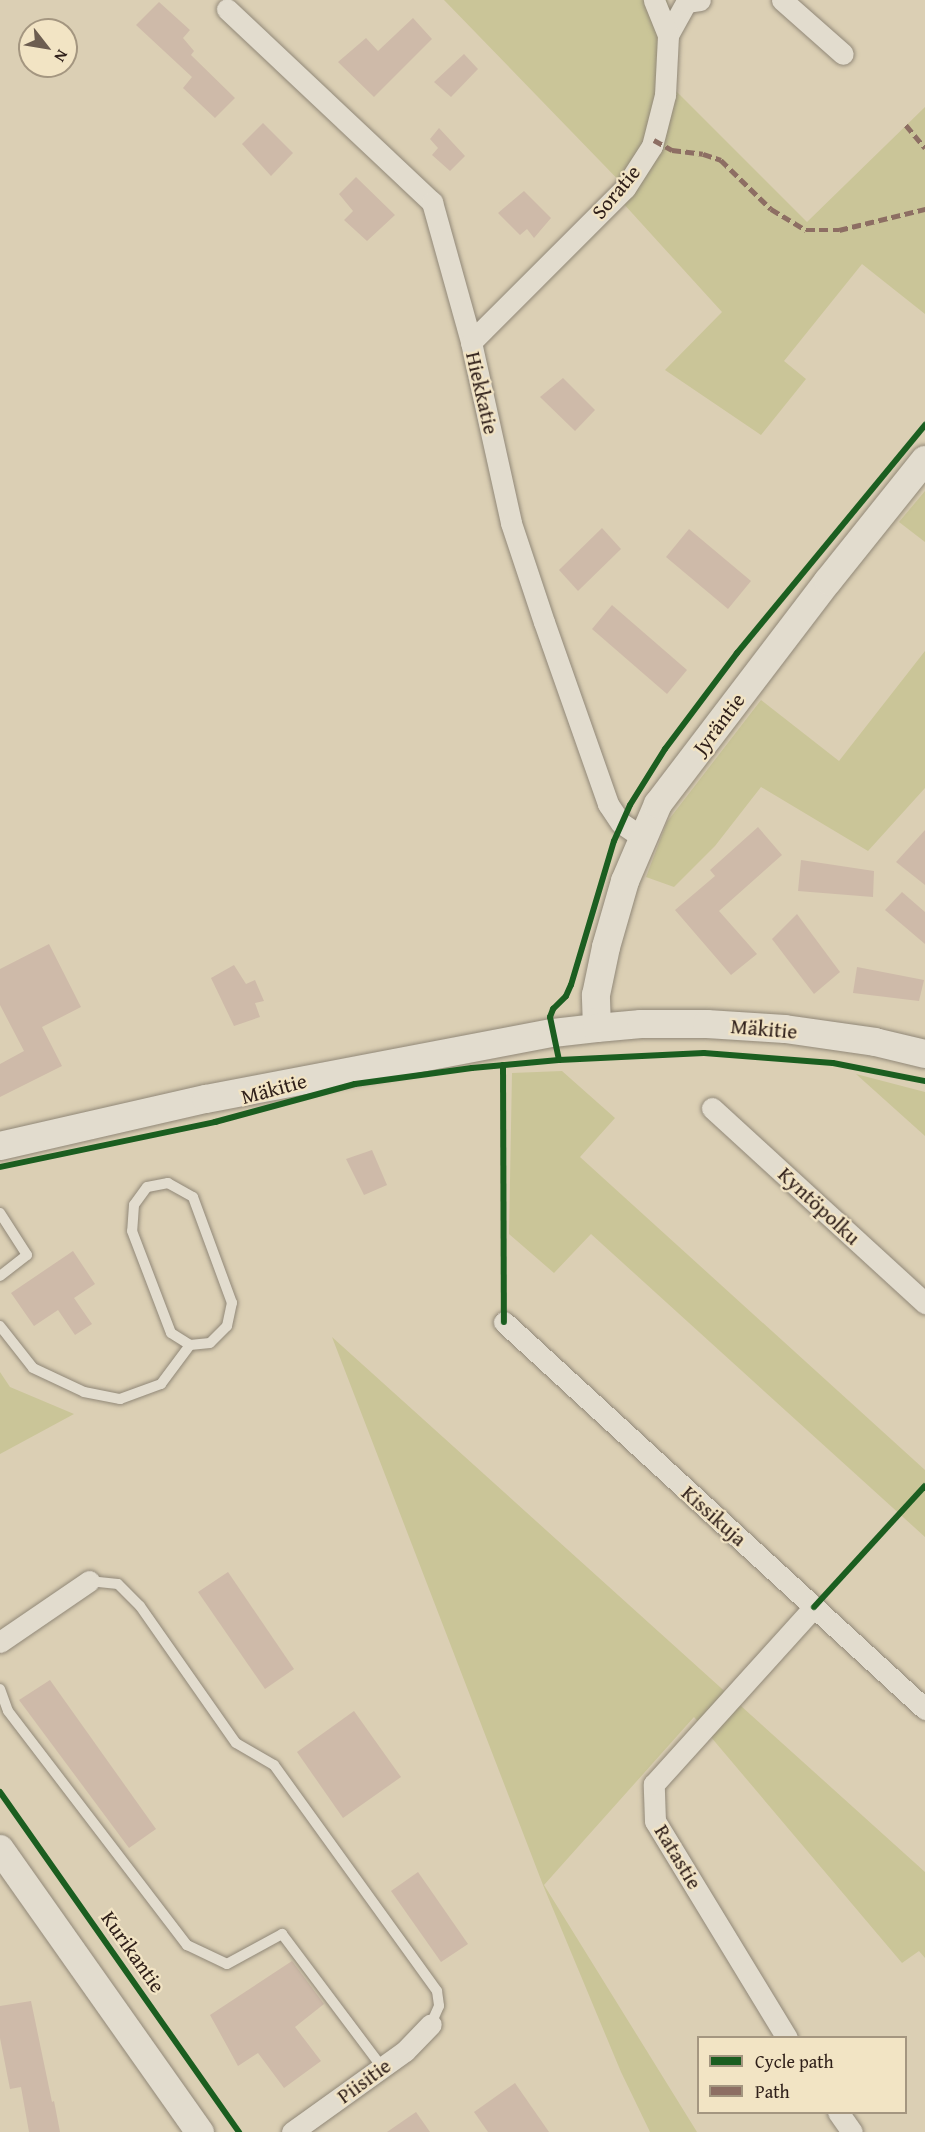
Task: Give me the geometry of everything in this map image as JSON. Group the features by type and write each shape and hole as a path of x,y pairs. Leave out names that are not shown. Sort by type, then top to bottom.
{"street":[{"name":"Soratie","path":"471,342 625,188 652,146 665,95 668,35 654,0"},
{"path":"668,35 686,2 700,0"},
{"path":"782,0 843,54"},
{"name":"Hiekkatie","path":"227,9 432,202 471,342 511,523 609,804 621,823 642,837"},
{"name":"Jyräntie","path":"597,1028 596,995 606,947 625,881 658,804 828,581 925,460"},
{"name":"Mäkitie","path":"0,1146 206,1100 553,1033 597,1028 641,1024 707,1024 785,1029 875,1042 925,1054"},
{"name":"Kyntöpolku","path":"712,1108 925,1303"},
{"name":"Kissikuja","path":"504,1323 925,1709"},
{"path":"0,1642 89,1581"},
{"name":"Ratastie","path":"786,2036 655,1821 654,1784 814,1607"},
{"path":"0,1849 200,2132"},
{"name":"Piisitie","path":"292,2132 405,2051 431,2024"},
{"path":"839,2114 852,2132"}],"lane":[{"path":"0,1326 33,1368 84,1392 120,1399 161,1384 190,1345 210,1342 227,1326 232,1303 193,1197 168,1183 147,1187 134,1205 132,1232 171,1333 190,1345"},
{"path":"0,1213 27,1255 0,1276"},
{"path":"89,1581 118,1584 133,1598 236,1743 274,1766 437,1991 439,2006 431,2024"},
{"path":"0,1689 8,1712 187,1945 227,1964 282,1934 382,2067"}],"shaded area":[{"path":"444,0 667,0 670,10 671,86 807,222 925,107 925,314 862,264 784,361 806,379 761,435 665,370 722,312 622,202 631,193"},
{"path":"925,491 925,542 899,522"},
{"path":"925,651 925,788 868,851 761,787 715,846 674,887 646,877 667,822 761,700 839,761"},
{"path":"562,1071 615,1118 580,1157 925,1470 925,1537 591,1234 554,1273 509,1234 512,1073"},
{"path":"856,1074 925,1092 925,1136"},
{"path":"332,1337 925,1872 925,1958 919,1951 902,1963 694,1717 544,1885 697,2132 650,2132 621,2072 543,1885"},
{"path":"0,1372 10,1387 74,1414 0,1454"}],"building":[{"path":"159,2 190,30 183,38 194,51 191,55 235,98 215,118 183,88 192,77 136,25"},
{"path":"413,18 432,39 374,97 338,62 366,38 378,51"},
{"path":"464,54 478,69 451,97 434,82"},
{"path":"263,123 293,153 271,176 242,144"},
{"path":"439,128 465,156 450,171 432,155 438,148 430,139"},
{"path":"356,177 395,215 367,241 344,220 353,211 339,194"},
{"path":"524,191 551,218 534,238 527,229 520,235 498,213"},
{"path":"563,378 595,410 575,431 540,397"},
{"path":"602,528 621,549 578,591 559,570"},
{"path":"689,529 751,581 728,609 666,557"},
{"path":"612,605 687,670 667,694 592,629"},
{"path":"758,827 782,855 719,911 757,954 731,975 675,910 715,876 710,870"},
{"path":"925,830 925,885 896,862"},
{"path":"801,860 874,871 873,897 798,891"},
{"path":"902,892 925,912 925,944 885,910"},
{"path":"797,914 840,972 814,994 772,939"},
{"path":"49,944 81,1007 42,1027 62,1066 0,1097 0,1064 24,1051 0,1005 0,969"},
{"path":"234,965 246,984 255,980 264,1001 255,1003 260,1017 234,1026 211,978"},
{"path":"857,967 924,980 919,1001 853,993"},
{"path":"372,1150 387,1185 364,1195 346,1159"},
{"path":"73,1251 95,1284 74,1298 92,1324 75,1335 58,1310 34,1326 11,1293"},
{"path":"228,1572 294,1669 265,1689 198,1592"},
{"path":"50,1680 156,1829 129,1848 19,1700"},
{"path":"354,1711 401,1777 343,1818 297,1752"},
{"path":"418,1872 468,1944 441,1962 391,1891"},
{"path":"292,1961 324,2004 295,2027 321,2061 284,2088 258,2053 238,2066 210,2015"},
{"path":"31,2001 60,2132 29,2132 21,2087 10,2089 0,2038 0,2006"},
{"path":"515,2083 549,2132 488,2132 474,2112"},
{"path":"416,2112 430,2132 387,2132"}],"marked path":[{"path":"906,125 925,148"},
{"path":"654,140 672,150 703,154 721,160 771,209 806,230 839,230 925,209"}],"cycle path":[{"path":"559,1060 550,1017 553,1009 566,996 571,985 614,841 630,805 665,749 737,653 925,425"},
{"path":"0,1167 215,1122 355,1084 472,1068 559,1060 704,1053 833,1063 925,1081"},
{"path":"503,1065 504,1322"},
{"path":"814,1607 925,1486"},
{"name":"Kurikantie","path":"0,1792 239,2132"}]}
